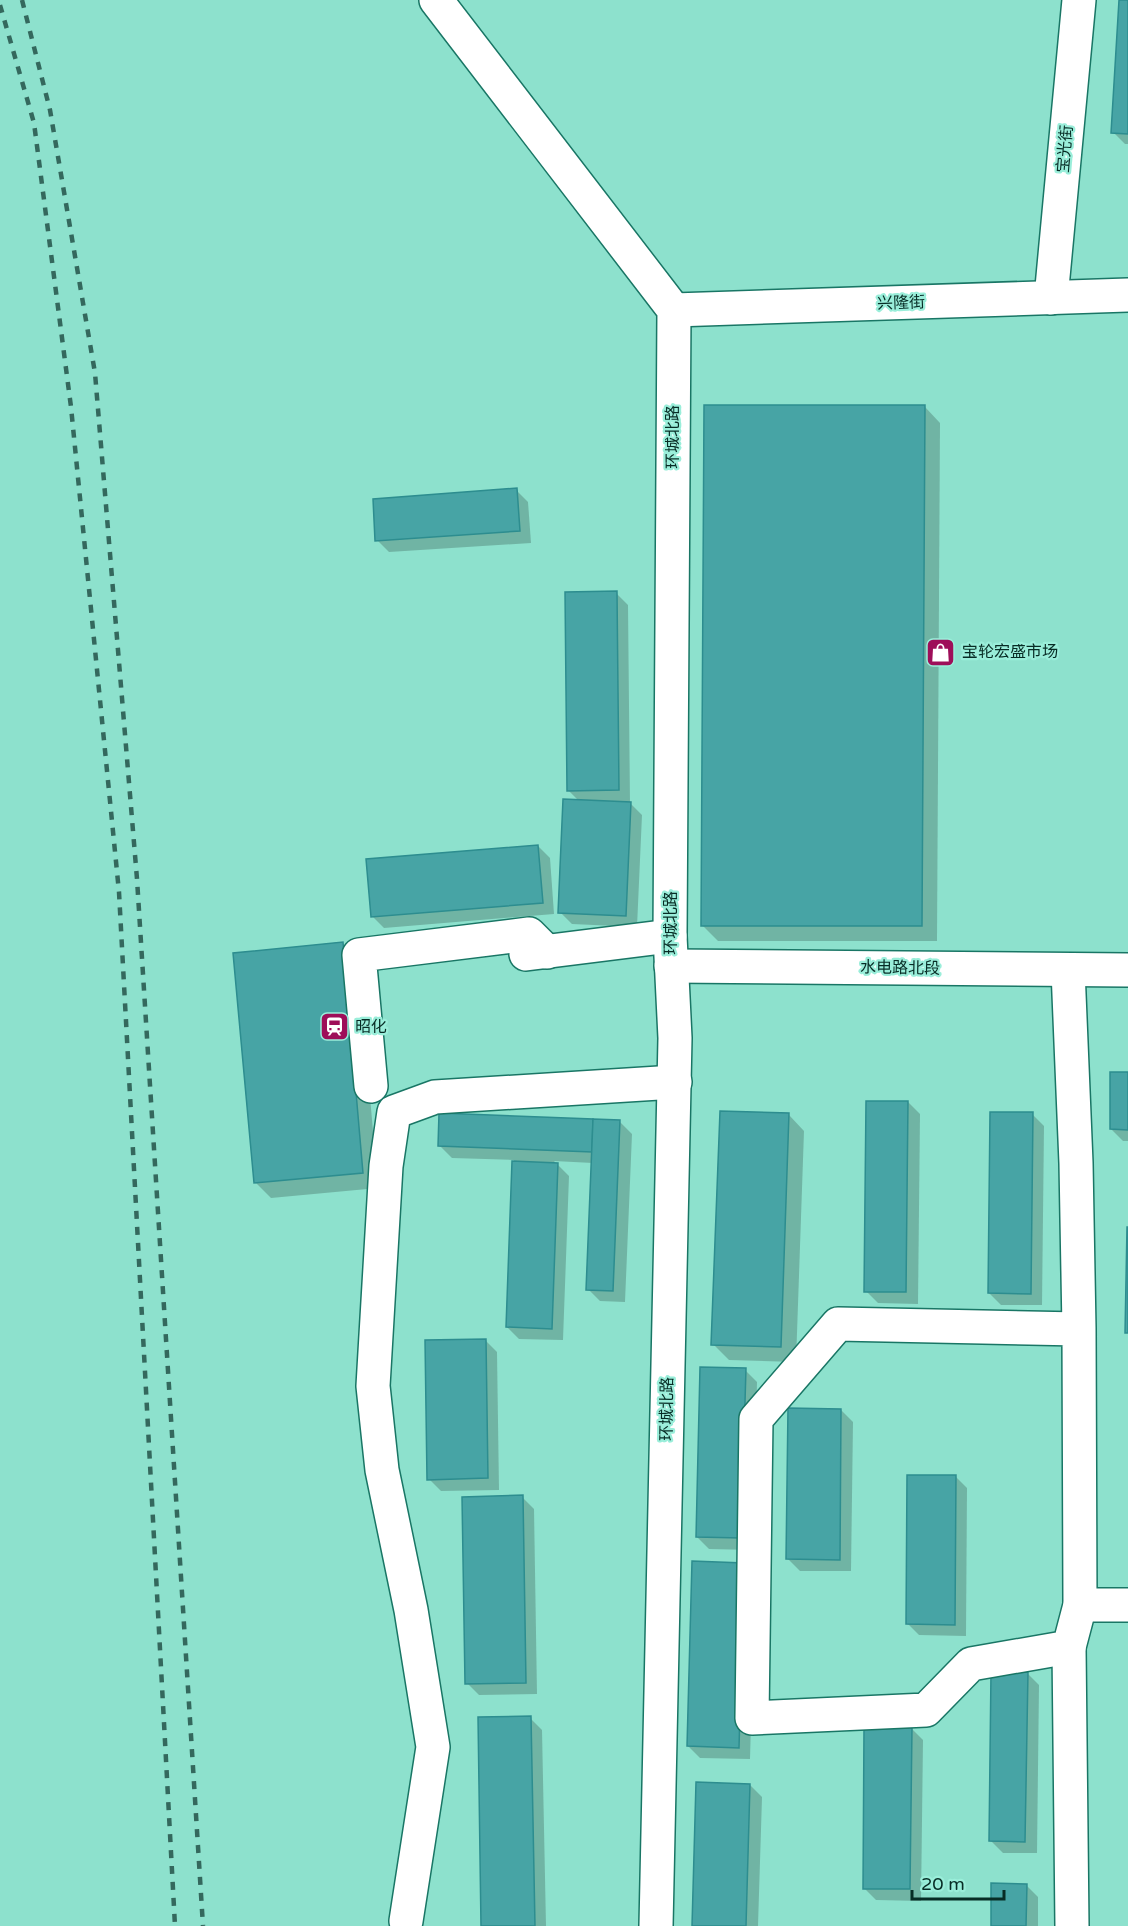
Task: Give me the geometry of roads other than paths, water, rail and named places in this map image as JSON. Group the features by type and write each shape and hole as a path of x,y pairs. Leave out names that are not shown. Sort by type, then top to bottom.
{"street":[{"path":"436,0 674,310"},
{"name":"宝光街","path":"1051,298 1078,0"},
{"name":"兴隆街","path":"674,310 1128,295"},
{"name":"环城北路","path":"656,1926 675,1082 671,951 674,310"},
{"path":"371,1086 359,955 529,934 547,952"},
{"name":"水电路北段","path":"498,958 547,952 671,951 1068,970 1128,970"},
{"path":"1068,970 1076,1163 1079,1329 1080,1605 1069,1647 1072,1926"},
{"path":"406,1921 433,1747 411,1610 382,1470 373,1386 386,1166 394,1112 435,1097 675,1082"},
{"path":"1069,1647 971,1664 926,1710 752,1718 756,1419 838,1324 1079,1329"},
{"path":"1080,1605 1128,1605"}],"railway":[{"path":"22,0 50,110 95,373 137,879 203,1926"},
{"path":"0,5 34,123 71,407 119,892 175,1926"}],"place":[{"name":"宝轮宏盛市场","path":"941,652"},
{"name":"昭化","path":"334,1027"}]}
